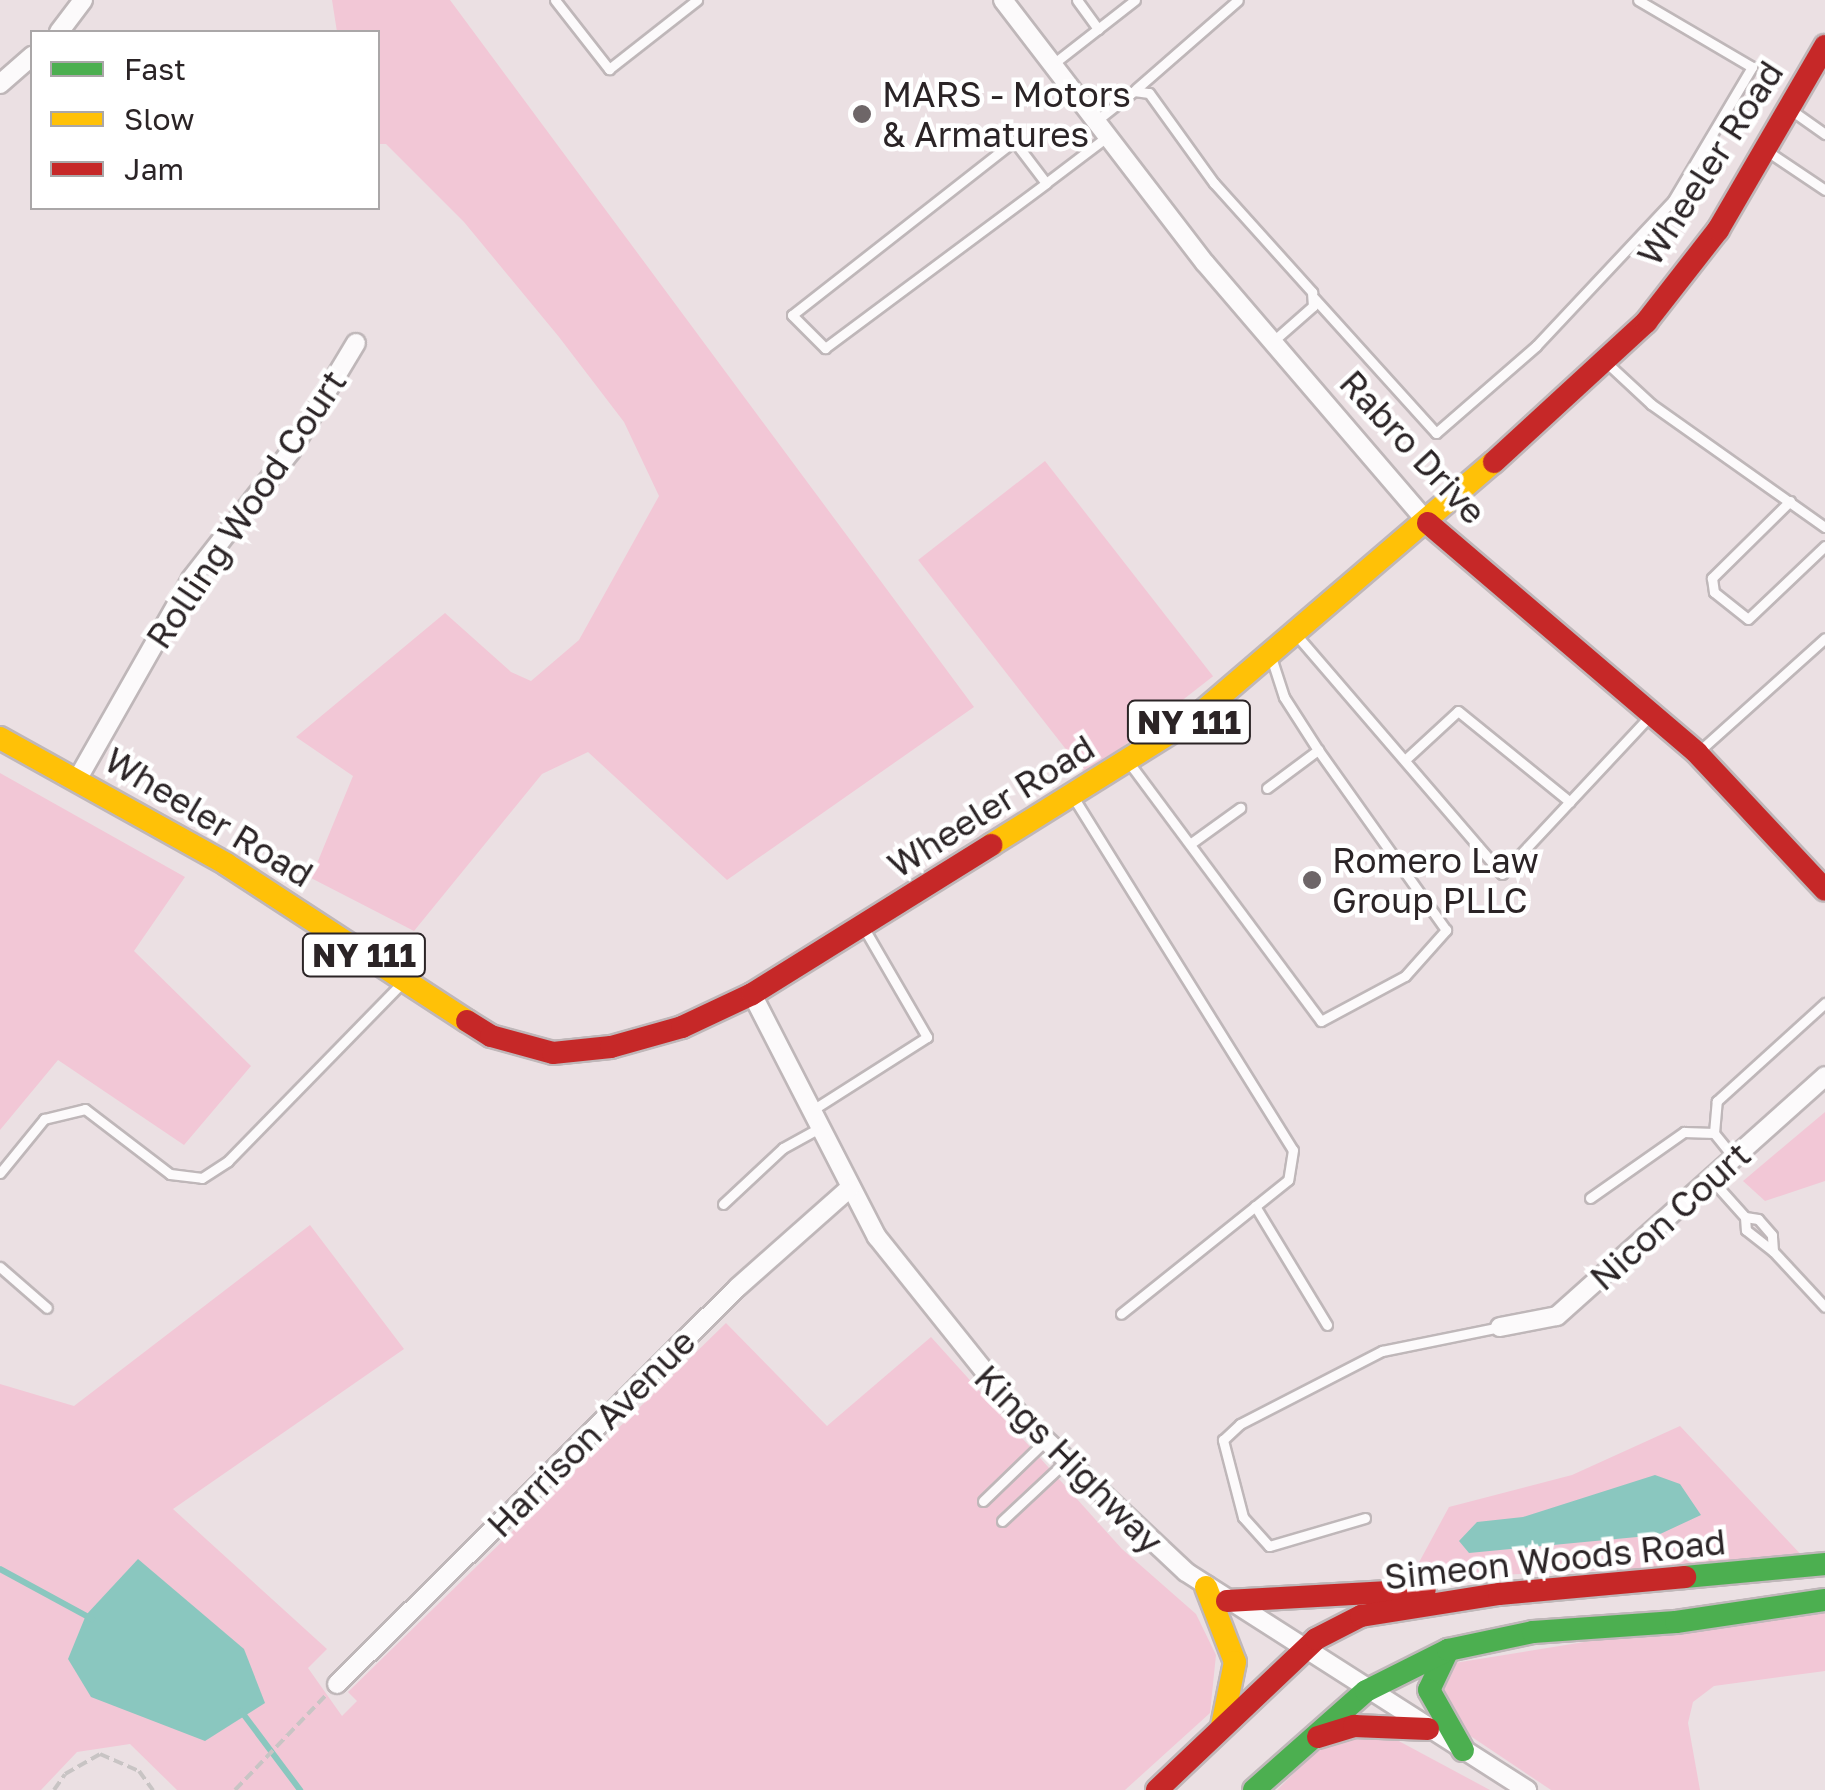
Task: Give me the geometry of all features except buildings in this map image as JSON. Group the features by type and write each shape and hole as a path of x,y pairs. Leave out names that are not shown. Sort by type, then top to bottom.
{"main road":[{"name":"Wheeler Road","path":"0,738 226,864 491,1036 553,1052 611,1047 682,1027 752,994 1074,797 1128,762 1296,635 1428,523 1606,362 1718,230 1788,108 1821,61"},
{"name":"Rabro Drive","path":"1428,523 1697,753 1825,890"},
{"name":"Simeon Woods Road","path":"1157,1790 1302,1651 1362,1616 1499,1594 1825,1564"},
{"path":"1206,1587 1235,1662 1222,1729"},
{"path":"1227,1601 1432,1590 1499,1594"},
{"name":"Simeon Woods Road","path":"1254,1790 1366,1691 1448,1650 1520,1633 1676,1622 1825,1600"},
{"path":"1448,1650 1432,1673 1431,1698 1463,1750"},
{"path":"1306,1742 1354,1726 1428,1728"}],"street":[{"path":"60,30 83,0"},
{"name":"Rabro Drive","path":"1003,0 1272,342 1428,523"},
{"path":"0,84 30,58"},
{"name":"Rolling Wood Court","path":"77,780 191,579 290,451 356,343"},
{"name":"Kings Highway","path":"752,994 850,1188 922,1301 1064,1462 1206,1587 1527,1790"},
{"name":"Nicon Court","path":"1500,1328 1558,1316 1825,1076"},
{"name":"Harrison Avenue","path":"338,1684 738,1287 850,1188"}],"lane":[{"path":"555,0 609,69 697,0"},
{"path":"1077,0 1098,29"},
{"path":"1053,64 1135,0"},
{"path":"1046,183 1014,140 792,314 824,348 1046,183 1102,129 1134,91 1238,0"},
{"path":"1134,91 1149,93 1214,183 1436,434 1536,346 1673,200 1752,67 1638,0"},
{"path":"1788,108 1825,134"},
{"path":"1765,149 1825,190"},
{"path":"1272,342 1314,298"},
{"path":"1606,362 1650,404 1825,527"},
{"path":"1790,501 1712,578 1714,592 1748,619 1825,546"},
{"path":"1296,635 1407,758 1502,874 1652,714"},
{"path":"1697,753 1825,638"},
{"path":"1128,762 1321,1021 1404,976 1446,930 1318,750 1284,696 1271,656"},
{"path":"1407,758 1458,711 1570,802"},
{"path":"1267,788 1318,750"},
{"path":"1074,797 1293,1150 1288,1180 1121,1314"},
{"path":"1190,844 1240,808"},
{"path":"723,1204 818,1118 927,1036 862,925"},
{"path":"0,1173 44,1120 85,1109 170,1174 202,1178 228,1161 403,982"},
{"path":"1734,1158 1714,1133 1717,1101 1825,1003"},
{"path":"1590,1198 1684,1132 1714,1133"},
{"path":"1710,1179 1745,1217 1758,1220 1772,1234 1773,1251"},
{"path":"1256,1206 1327,1326"},
{"path":"1745,1217 1746,1230 1773,1251 1825,1307"},
{"path":"0,1267 47,1308"},
{"path":"1365,1518 1268,1546 1243,1517 1222,1440 1240,1424 1382,1351 1500,1328"},
{"path":"983,1501 1045,1442"},
{"path":"1002,1521 1064,1462"}],"path":[{"path":"235,1790 338,1684"},
{"path":"54,1790 64,1774 100,1754 139,1771 152,1790"}],"shaded area":[{"path":"332,0 450,0 974,707 727,880 588,752 542,774 414,931 311,878 353,776 296,737 445,613 511,672 531,681 579,640 659,496 624,422 559,337 464,222 386,144 380,144 380,30 337,30"},
{"path":"1045,461 1213,676 1086,775 918,560"},
{"path":"0,773 185,877 134,951 251,1066 184,1145 58,1060 0,1130"},
{"path":"1825,1112 1825,1181 1765,1201 1743,1181"},
{"path":"310,1225 404,1349 173,1509 327,1649 308,1668 342,1716 357,1701 348,1692 726,1323 827,1426 931,1337 1122,1549 1196,1614 1216,1655 1210,1713 1125,1790 177,1790 130,1744 77,1752 41,1790 0,1790 0,1384 74,1406"},
{"path":"1680,1426 1807,1561 1410,1579 1449,1507 1572,1475"},
{"path":"1655,1475 1680,1484 1701,1515 1658,1535 1469,1553 1459,1541 1477,1522 1523,1517"},
{"path":"138,1559 244,1649 265,1703 205,1741 91,1697 68,1659 86,1615"},
{"path":"1825,1603 1825,1671 1714,1686 1693,1702 1688,1723 1700,1790 1551,1790 1445,1719 1438,1677 1448,1664"},
{"path":"1365,1735 1395,1739 1490,1790 1277,1790 1315,1752"}],"waterway":[{"path":"0,1569 92,1619"},
{"path":"241,1711 300,1790"}],"traffic: fast":[{"path":"1685,1577 1825,1564"},
{"path":"1254,1790 1366,1691 1448,1650 1533,1632 1676,1622 1825,1600"},
{"path":"1448,1650 1429,1690 1463,1750"}],"traffic: slow":[{"path":"991,845 1196,717 1494,462"},
{"path":"0,738 226,864 467,1021"},
{"path":"1206,1587 1235,1662 1222,1726"}],"traffic: jam":[{"path":"1494,462 1646,322 1718,230 1825,46"},
{"path":"1428,523 1697,753 1825,890"},
{"path":"467,1021 491,1036 553,1053 611,1047 682,1027 752,994 991,845"},
{"path":"1157,1790 1316,1639 1361,1616 1499,1594 1685,1577"},
{"path":"1227,1601 1425,1590"},
{"path":"1318,1737 1354,1726 1428,1729"}],"place":[{"name":"MARS - Motors & Armatures","path":"862,114"},
{"name":"Romero Law Group PLLC","path":"1312,880"}]}
